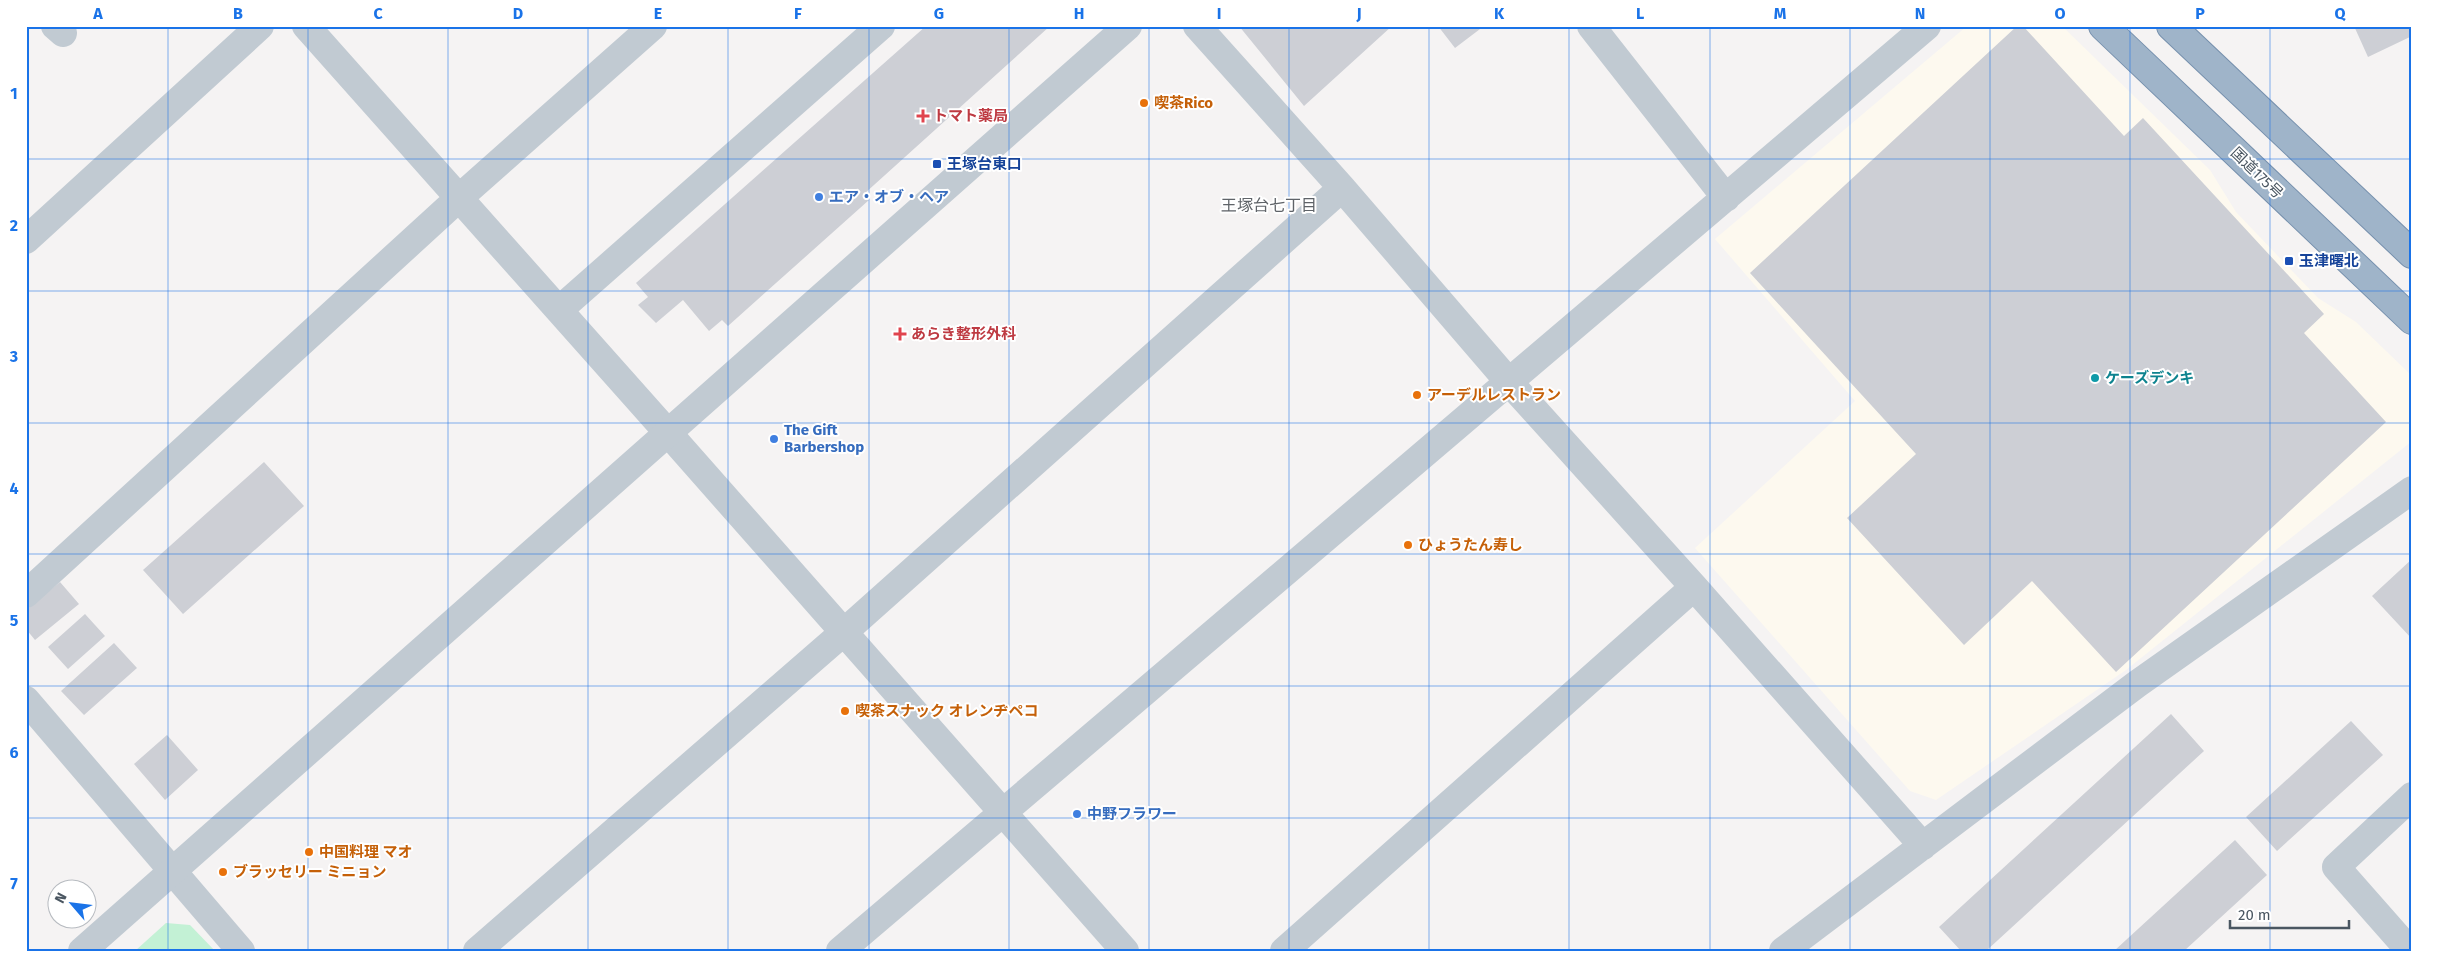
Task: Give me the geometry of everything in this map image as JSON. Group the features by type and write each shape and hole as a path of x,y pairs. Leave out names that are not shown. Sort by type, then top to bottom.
{"highway":[{"name":"国道175号","path":"2103,26 2412,320"},
{"path":"2171,26 2412,254"}],"street":[{"path":"26,240 260,26"},
{"path":"306,26 1125,951"},
{"path":"26,594 459,198 653,26"},
{"path":"559,310 881,26"},
{"path":"82,951 669,434 1128,26"},
{"path":"1197,26 1342,188 1509,382 1694,587 1923,846"},
{"path":"1591,26 1726,198"},
{"path":"840,951 1927,26"},
{"path":"477,951 844,632 1342,188"},
{"path":"1783,951 2137,684 2412,490"},
{"path":"1284,951 1694,587"},
{"path":"26,700 241,951"},
{"path":"2410,951 2336,867 2412,796"}],"shaded area":[{"name":"ケーズデンキ","path":"1967,26 2062,26 2210,170 2236,212 2318,298 2356,322 2412,376 2412,441 2126,670 1936,800 1910,791 1695,548 1855,401 1715,239"}],"green space":[{"path":"166,923 190,925 215,951 135,951"}],"building":[{"path":"926,26 1050,26 864,194 869,200 728,326 722,320 709,331 683,300 656,323 638,305 648,297 636,283"},
{"path":"1239,26 1392,26 1304,106"},
{"path":"1438,26 1484,26 1455,48"},
{"name":"ケーズデンキ","path":"2017,26 2023,26 2124,136 2143,118 2324,314 2304,333 2386,422 2116,672 2032,581 1964,645 1847,518 1916,454 1750,273"},
{"path":"2354,26 2412,26 2412,36 2368,57"},
{"path":"264,462 304,506 183,614 143,570"},
{"path":"2412,559 2412,639 2372,596"},
{"path":"60,582 79,604 35,640 26,629 26,610"},
{"path":"85,614 105,636 68,669 48,647"},
{"path":"114,643 137,668 84,715 61,691"},
{"path":"2171,714 2204,751 1986,951 1961,951 1939,927"},
{"path":"2351,721 2383,755 2277,851 2246,817"},
{"path":"167,735 198,770 165,800 134,764"},
{"path":"2235,840 2267,875 2184,951 2114,951"}],"place":[{"name":"喫茶Rico","path":"1144,103"},
{"name":"トマト薬局","path":"923,116"},
{"name":"王塚台東口","path":"937,164"},
{"name":"エア・オブ・ヘア","path":"819,197"},
{"name":"玉津曙北","path":"2289,261"},
{"name":"あらき整形外科","path":"900,334"},
{"name":"ケーズデンキ","path":"2095,378"},
{"name":"アーデルレストラン","path":"1417,395"},
{"name":"The Gift Barbershop","path":"774,439"},
{"name":"ひょうたん寿し","path":"1408,545"},
{"name":"喫茶スナック オレンヂペコ","path":"845,711"},
{"name":"中野フラワー","path":"1077,814"},
{"name":"中国料理 マオ","path":"309,852"},
{"name":"ブラッセリー ミニョン","path":"223,872"}],"district":[{"name":"王塚台七丁目","path":"1269,205"}]}
